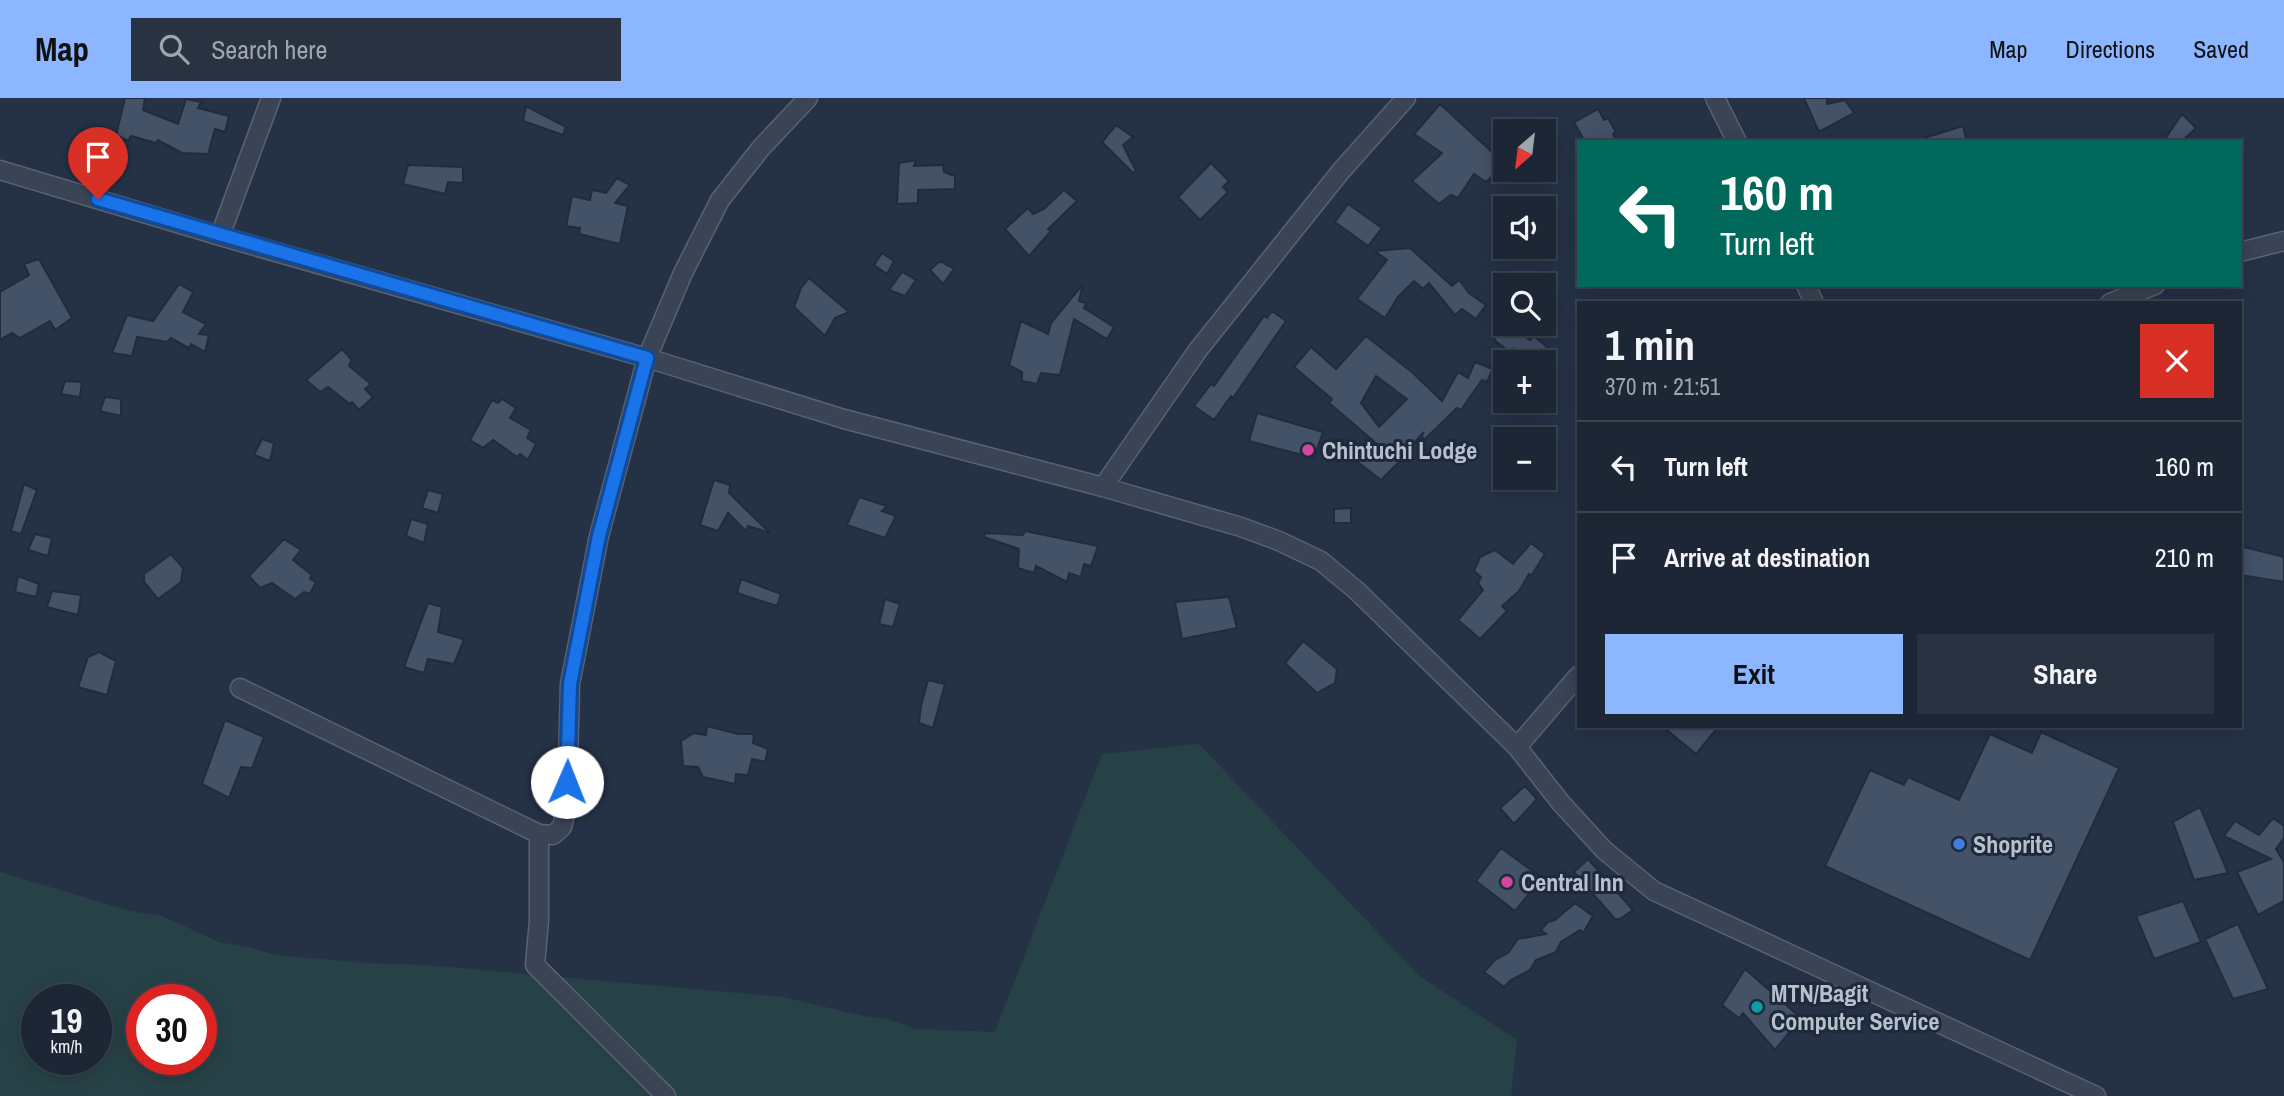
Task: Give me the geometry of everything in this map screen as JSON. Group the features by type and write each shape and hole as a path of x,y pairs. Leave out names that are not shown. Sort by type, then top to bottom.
{"street":[{"path":"220,236 271,98"},
{"path":"240,688 539,834 553,835 562,827 567,806 570,684 599,536 647,358 683,273 720,200 761,148 808,98"},
{"path":"1103,487 1198,350 1341,171 1406,98"},
{"path":"1715,98 1736,140"},
{"path":"0,170 647,358 844,419 1103,487 1241,527 1279,541 1321,561 1381,615 1517,747 1561,803 1604,850 1654,891 2096,1096"},
{"path":"2242,252 2284,241"},
{"path":"2115,301 2150,287"},
{"path":"1517,747 1577,677"},
{"path":"539,834 536,965 666,1096"}],"green space":[{"path":"1199,744 1418,975 1517,1040 1511,1096 0,1096 0,872 130,911 162,916 219,942 275,955 425,965 783,997 890,1020 916,1029 995,1032 1102,754"}],"building":[{"path":"125,98 145,98 143,110 178,124 186,99 201,102 198,108 229,116 225,132 215,129 208,154 182,153 158,140 156,143 131,136 128,141 116,135"},
{"path":"1804,98 1827,98 1827,104 1845,100 1854,113 1819,132"},
{"path":"1440,104 1493,153 1493,175 1486,182 1474,174 1458,198 1451,195 1439,204 1412,181 1442,153 1414,134"},
{"path":"526,106 566,127 563,135 523,121"},
{"path":"1598,109 1604,120 1608,118 1616,132 1613,134 1616,140 1584,140 1574,122"},
{"path":"2182,114 2196,128 2183,140 2164,140"},
{"path":"1116,125 1133,137 1123,145 1136,171 1133,173 1102,142"},
{"path":"1963,126 1966,140 1924,140"},
{"path":"916,160 914,166 943,165 944,172 955,176 955,189 918,190 918,203 897,204 899,163"},
{"path":"1211,163 1229,181 1223,187 1228,192 1200,220 1178,197"},
{"path":"408,165 463,167 463,183 448,182 445,194 403,184"},
{"path":"617,178 630,185 615,203 628,206 620,244 579,234 580,228 566,226 572,196 590,200 592,190 606,193"},
{"path":"1064,190 1077,201 1048,229 1051,231 1029,256 1005,229 1028,208 1033,214 1044,209"},
{"path":"1348,204 1382,228 1368,246 1335,222"},
{"path":"1410,248 1452,286 1459,280 1469,293 1486,305 1476,319 1462,309 1455,315 1429,283 1423,289 1414,281 1398,297 1385,318 1357,299 1387,260 1375,251"},
{"path":"882,253 894,261 887,274 874,265"},
{"path":"39,259 72,318 55,330 50,321 20,338 12,333 0,340 0,292 29,275 24,264"},
{"path":"940,261 954,269 943,284 930,270"},
{"path":"902,272 916,280 905,296 889,290"},
{"path":"809,278 849,312 835,318 825,336 794,307 801,288"},
{"path":"179,284 193,292 183,312 206,324 199,334 209,335 205,352 191,344 189,348 171,338 167,342 137,337 132,356 112,353 127,315 153,321"},
{"path":"1083,284 1079,301 1086,303 1084,308 1114,327 1107,339 1074,319 1060,375 1041,373 1037,384 1022,381 1022,372 1009,365 1021,321 1048,334 1051,323"},
{"path":"1272,311 1286,321 1233,398 1231,396 1214,420 1194,406 1211,384 1214,386 1264,316 1267,318"},
{"path":"1366,336 1413,373 1442,401 1458,372 1468,378 1475,362 1493,369 1487,382 1482,380 1461,410 1457,408 1425,439 1421,437 1424,432 1381,480 1351,457 1361,445 1390,455 1329,403 1332,399 1294,367 1311,347 1336,369","holes":["1376,376 1407,399 1379,427 1361,403"]},
{"path":"1497,336 1524,336 1530,340 1534,336 1550,350 1507,350 1494,340"},
{"path":"342,349 352,360 349,366 371,384 365,389 373,397 359,410 352,402 350,404 328,387 320,392 306,380"},
{"path":"65,381 82,382 80,397 61,394"},
{"path":"105,397 121,399 121,416 100,411"},
{"path":"502,399 516,408 510,418 531,430 527,438 536,444 528,460 520,454 517,457 493,440 483,448 470,440 492,400 498,403"},
{"path":"1257,413 1323,432 1314,458 1249,441"},
{"path":"262,439 274,443 270,461 254,455"},
{"path":"714,480 730,485 729,493 770,533 748,526 746,531 728,513 718,531 700,525"},
{"path":"24,484 37,490 21,534 11,531"},
{"path":"428,490 443,494 438,513 422,508"},
{"path":"859,497 887,506 882,511 896,516 885,538 847,525"},
{"path":"1351,508 1351,523 1334,523 1334,509"},
{"path":"411,519 428,524 424,543 406,536"},
{"path":"1025,531 1098,546 1091,566 1084,564 1081,577 1069,573 1067,582 1036,566 1034,573 1018,568 1019,549 984,537 985,533 1023,535"},
{"path":"35,534 52,538 48,556 28,550"},
{"path":"284,539 301,550 293,560 312,575 310,579 316,582 310,594 304,592 295,599 272,583 260,588 249,576"},
{"path":"1531,543 1545,554 1519,591 1502,606 1507,611 1480,639 1458,620 1483,590 1478,583 1481,577 1474,571 1480,557 1495,550 1513,564"},
{"path":"2242,546 2284,557 2284,582 2242,575"},
{"path":"171,554 183,568 181,582 158,599 144,582 144,574"},
{"path":"18,576 39,584 36,597 15,592"},
{"path":"741,579 781,594 777,606 737,593"},
{"path":"52,591 81,595 78,615 47,607"},
{"path":"1229,597 1237,628 1182,639 1175,602"},
{"path":"885,599 900,604 893,627 879,624"},
{"path":"428,603 442,607 438,632 463,639 463,642 454,664 428,659 424,673 404,667"},
{"path":"1303,641 1337,669 1335,683 1317,693 1285,663"},
{"path":"99,652 116,661 107,695 78,687 88,657"},
{"path":"928,680 945,684 933,728 919,723"},
{"path":"225,720 264,737 252,768 241,767 229,798 202,784"},
{"path":"707,726 738,734 754,734 753,743 768,749 765,762 752,759 748,775 736,774 735,784 703,777 698,767 683,766 681,741 694,733 706,735"},
{"path":"1664,728 1717,728 1696,754"},
{"name":"Shoprite","path":"2041,732 2119,768 2030,960 1825,866 1870,770 1904,785 1908,777 1959,800 1990,734 2032,753"},
{"path":"1525,786 1537,799 1514,824 1500,808"},
{"path":"2200,807 2228,873 2194,880 2173,822"},
{"path":"2273,818 2284,826 2284,838 2276,849 2284,862 2284,901 2258,915 2237,872 2271,859 2224,836 2235,821 2259,835"},
{"name":"Central Inn","path":"1501,848 1542,878 1515,911 1476,881"},
{"path":"1588,859 1633,910 1620,919 1615,919 1574,872"},
{"path":"2183,901 2201,942 2154,959 2136,916"},
{"path":"1575,903 1593,916 1583,933 1580,930 1561,942 1556,952 1536,960 1530,970 1504,987 1484,972 1496,959 1508,953 1518,939 1546,934 1541,930 1548,922 1555,920"},
{"path":"2238,924 2268,989 2233,999 2205,939"},
{"name":"MTN/Bagit Computer Service","path":"1745,969 1801,1018 1775,1050 1743,1013 1739,1018 1722,1005"}],"place":[{"name":"Chintuchi Lodge","path":"1308,450"},
{"name":"Shoprite","path":"1959,844"},
{"name":"Central Inn","path":"1507,882"},
{"name":"MTN/Bagit Computer Service","path":"1757,1007"}],"route":[{"path":"98,199 647,358 599,536 570,684 567,782"}]}
